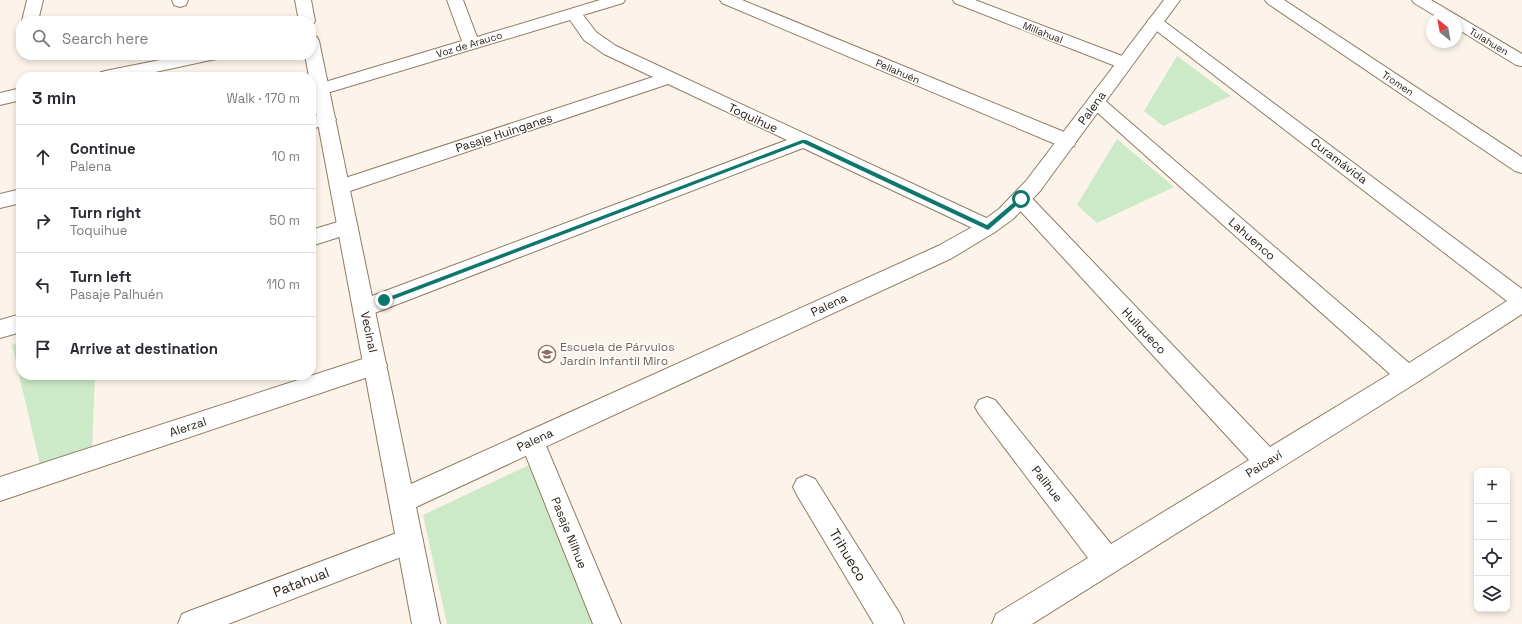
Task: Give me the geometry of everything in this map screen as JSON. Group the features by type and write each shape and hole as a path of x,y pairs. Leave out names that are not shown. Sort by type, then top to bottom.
{"street":[{"path":"31,16 35,0"},
{"path":"303,0 306,16"},
{"path":"455,0 471,44"},
{"name":"Voz de Arauco","path":"321,89 573,13 598,3 616,0"},
{"name":"Pellahuén","path":"728,0 1067,141"},
{"name":"Millahual","path":"961,0 1124,63"},
{"name":"Palena","path":"402,501 945,252 988,228 1021,199 1067,141 1172,0"},
{"name":"Tromen","path":"1273,0 1522,166"},
{"path":"1420,0 1440,12"},
{"name":"Toquihue","path":"573,13 590,36 610,50 988,228"},
{"name":"Curamávida","path":"1156,22 1522,301"},
{"name":"Tulahuen","path":"1462,25 1522,61"},
{"path":"129,72 187,60"},
{"name":"Vecinal","path":"315,60 321,89 319,121 340,187 426,624"},
{"name":"Pasaje Huinganes","path":"340,187 668,78"},
{"path":"0,99 16,95"},
{"name":"Lahuenco","path":"1096,102 1408,376"},
{"path":"364,308 804,141"},
{"path":"0,202 16,197"},
{"name":"Huilqueco","path":"1021,199 1267,462"},
{"path":"316,237 348,227"},
{"name":"Paicaví","path":"1006,624 1408,376 1499,319 1522,301"},
{"path":"0,330 16,325"},
{"name":"Alerzal","path":"0,489 375,365"},
{"name":"Palihue","path":"988,407 1108,561"},
{"name":"Pasaje Nilhue","path":"532,441 606,624"},
{"name":"Trihueco","path":"806,487 890,624"},
{"name":"Patahual","path":"192,624 410,541"}],"green space":[{"path":"1177,56 1231,96 1163,126 1144,111"},
{"path":"1117,139 1174,187 1097,223 1077,205"},
{"path":"16,344 16,362 12,345"},
{"path":"20,380 95,380 92,448 40,464"},
{"path":"529,465 594,624 447,624 423,515"}],"place":[{"name":"Escuela de Párvulos Jardín Infantil Miro","path":"547,354"}],"route":[{"path":"384,300 804,141 988,228 1006,214 1021,199"}]}
